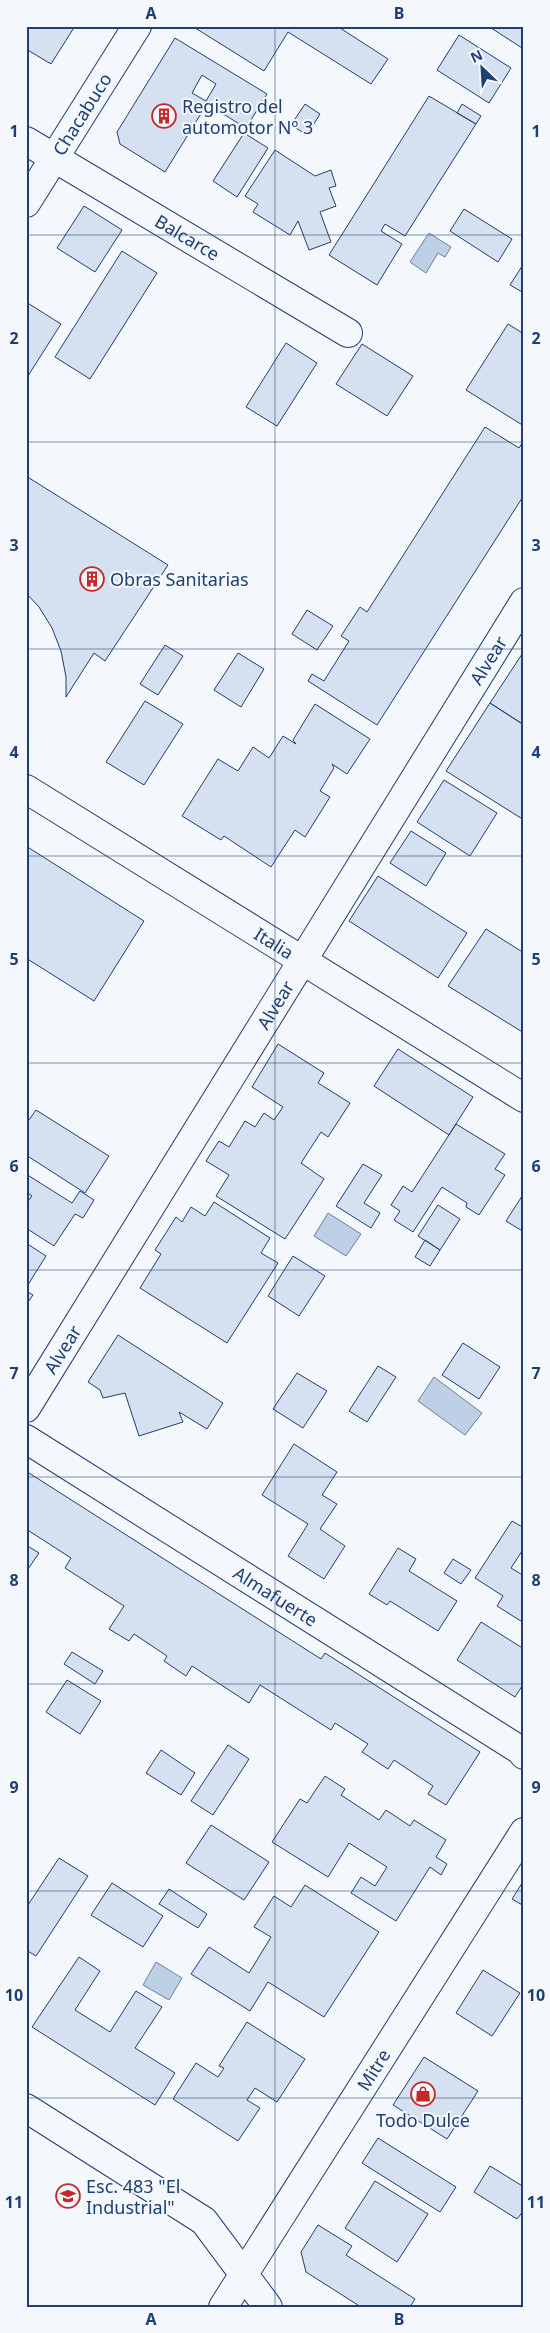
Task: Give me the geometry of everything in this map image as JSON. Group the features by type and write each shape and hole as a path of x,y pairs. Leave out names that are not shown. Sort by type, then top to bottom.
{"street":[{"name":"Chacabuco","path":"26,203 137,26"},
{"name":"Balcarce","path":"26,141 348,333"},
{"name":"Alvear","path":"26,1408 524,602"},
{"name":"Italia","path":"26,789 524,1098"},
{"name":"Almafuerte","path":"26,1439 520,1750 524,1755"},
{"name":"Mitre","path":"223,2307 524,1832"},
{"path":"26,2108 204,2221 268,2307"}],"water":[{"path":"429,233 451,247 445,257 438,253 426,273 410,262"},
{"path":"328,1213 361,1234 346,1256 314,1236"},
{"path":"434,1377 482,1413 465,1435 418,1401"},
{"path":"156,1962 182,1978 169,2000 143,1985"}],"building":[{"path":"26,26 75,26 51,64 26,49"},
{"path":"192,26 337,26 388,59 371,84 288,32 264,71"},
{"path":"488,26 524,26 524,46 522,48"},
{"path":"459,35 511,68 489,103 437,70"},
{"name":"Registro del automotor Nº 3","path":"175,38 267,94 246,128 207,104 165,172 120,144 117,132","holes":["202,75 216,84 206,101 192,93"]},
{"path":"429,96 476,124 405,236 385,224 381,231 402,244 377,285 329,255"},
{"path":"305,104 320,114 307,135 291,125"},
{"path":"462,104 481,116 476,124 457,113"},
{"path":"244,133 268,148 237,197 213,181"},
{"path":"275,150 315,176 331,170 336,186 329,188 336,206 320,212 331,242 309,250 298,221 290,235 253,212 258,204 245,196"},
{"path":"84,206 122,230 95,272 57,248"},
{"path":"464,209 512,239 498,262 450,231"},
{"path":"122,251 157,273 90,379 55,357"},
{"path":"524,263 524,293 510,285"},
{"path":"26,302 61,324 26,379"},
{"path":"508,324 524,334 524,426 466,390"},
{"path":"286,343 317,363 277,426 246,407"},
{"path":"362,344 413,376 387,416 336,384"},
{"path":"485,427 519,448 524,440 524,495 377,725 308,681 312,674 324,681 349,641 341,636 360,607 367,612"},
{"name":"Obras Sanitarias","path":"26,476 168,565 105,661 94,653 66,697 66,677 61,651 52,628 39,607 26,593"},
{"path":"307,610 333,626 317,650 292,634"},
{"path":"165,645 183,656 158,695 140,684"},
{"path":"524,651 524,725 490,703"},
{"path":"238,653 264,669 241,707 214,690"},
{"path":"145,701 183,724 144,785 106,762"},
{"path":"490,703 524,725 524,820 446,771"},
{"path":"315,704 370,739 347,774 332,764 334,768 320,791 330,797 305,837 295,830 271,867 224,836 221,840 182,816 218,759 238,771 253,747 269,758 283,736 296,744 293,740"},
{"path":"444,780 497,813 470,856 417,822"},
{"path":"411,831 446,853 426,886 390,863"},
{"path":"26,846 144,921 94,1001 26,958"},
{"path":"378,876 467,933 438,978 349,921"},
{"path":"486,929 524,953 524,1033 448,986"},
{"path":"278,1044 324,1073 318,1083 350,1103 328,1137 321,1132 301,1163 324,1179 285,1239 216,1196 229,1175 206,1161 219,1141 229,1147 245,1121 255,1127 264,1113 274,1120 283,1107 252,1087"},
{"path":"398,1049 473,1097 449,1135 374,1086"},
{"path":"36,1110 109,1156 85,1193 26,1155 26,1124"},
{"path":"456,1124 505,1154 495,1169 505,1175 479,1215 466,1207 467,1203 442,1187 413,1232 394,1220 400,1211 391,1205 403,1186 412,1192"},
{"path":"363,1164 382,1175 364,1203 380,1213 371,1228 336,1206"},
{"path":"26,1174 72,1203 80,1191 94,1200 83,1218 75,1214 54,1246 26,1228 26,1204 32,1196 26,1192"},
{"path":"524,1193 524,1232 506,1221"},
{"path":"214,1202 270,1238 261,1253 278,1263 227,1343 140,1288 161,1254 155,1250 176,1217 182,1222 191,1207 205,1216"},
{"path":"438,1205 460,1219 440,1250 418,1236"},
{"path":"425,1240 440,1250 430,1266 415,1257"},
{"path":"26,1243 46,1256 26,1288"},
{"path":"293,1256 325,1276 299,1316 268,1296"},
{"path":"26,1291 33,1295 26,1305"},
{"path":"118,1335 223,1403 207,1429 179,1412 183,1422 139,1436 125,1393 103,1398 100,1390 88,1382"},
{"path":"463,1343 500,1367 479,1399 442,1375"},
{"path":"378,1366 396,1377 367,1422 349,1411"},
{"path":"297,1373 327,1391 303,1428 273,1409"},
{"path":"294,1444 337,1472 322,1495 337,1504 320,1529 345,1546 324,1579 288,1556 308,1524 262,1495"},
{"path":"29,1473 321,1659 325,1653 480,1752 446,1805 428,1794 433,1786 394,1760 388,1769 362,1752 368,1744 335,1723 331,1730 260,1685 249,1703 192,1666 186,1676 164,1661 167,1656 134,1634 129,1641 109,1629 124,1606 65,1568 71,1558 26,1529 26,1478"},
{"path":"512,1521 524,1528 524,1548 511,1568 524,1576 524,1623 497,1606 503,1596 475,1578"},
{"path":"26,1545 39,1553 26,1572"},
{"path":"398,1548 416,1559 409,1571 457,1601 438,1631 390,1601 387,1605 369,1594"},
{"path":"453,1559 471,1570 461,1584 444,1573"},
{"path":"481,1622 524,1649 524,1683 515,1697 457,1660"},
{"path":"72,1652 103,1671 95,1684 64,1664"},
{"path":"67,1680 101,1701 80,1734 46,1712"},
{"path":"228,1745 249,1759 213,1815 191,1801"},
{"path":"161,1750 195,1773 181,1795 146,1773"},
{"path":"325,1776 345,1789 341,1795 379,1820 386,1810 410,1826 414,1820 446,1840 436,1857 447,1864 441,1875 430,1867 396,1921 351,1893 361,1877 375,1886 387,1867 349,1843 328,1877 272,1842 300,1799 307,1803"},
{"path":"211,1825 269,1862 244,1900 186,1863"},
{"path":"59,1858 88,1876 36,1956 26,1950 26,1908"},
{"path":"524,1880 524,1906 512,1899"},
{"path":"112,1883 163,1916 143,1947 91,1915"},
{"path":"305,1885 379,1932 324,2017 268,1982 250,2011 191,1974 209,1947 249,1973 271,1937 254,1927 274,1896 291,1907"},
{"path":"169,1889 207,1914 198,1928 159,1904"},
{"path":"79,1957 100,1971 75,2010 110,2032 136,1991 162,2007 135,2048 175,2073 155,2105 32,2027"},
{"path":"483,1970 520,1993 492,2036 456,2013"},
{"path":"247,2022 305,2059 277,2102 255,2088 247,2100 260,2108 238,2141 173,2099 196,2063 218,2077 224,2068 219,2066"},
{"path":"424,2057 478,2091 447,2139 393,2105"},
{"path":"378,2138 456,2187 440,2212 362,2163"},
{"path":"490,2166 524,2187 524,2210 517,2219 474,2192"},
{"path":"375,2181 428,2214 397,2262 345,2228"},
{"path":"318,2225 352,2246 346,2255 415,2299 410,2307 361,2307 306,2272 301,2252"}],"place":[{"name":"Registro del automotor Nº 3","path":"164,116"},
{"name":"Obras Sanitarias","path":"92,579"},
{"name":"Todo Dulce","path":"423,2094"},
{"name":"Esc. 483 \"El Industrial\"","path":"68,2196"}]}
